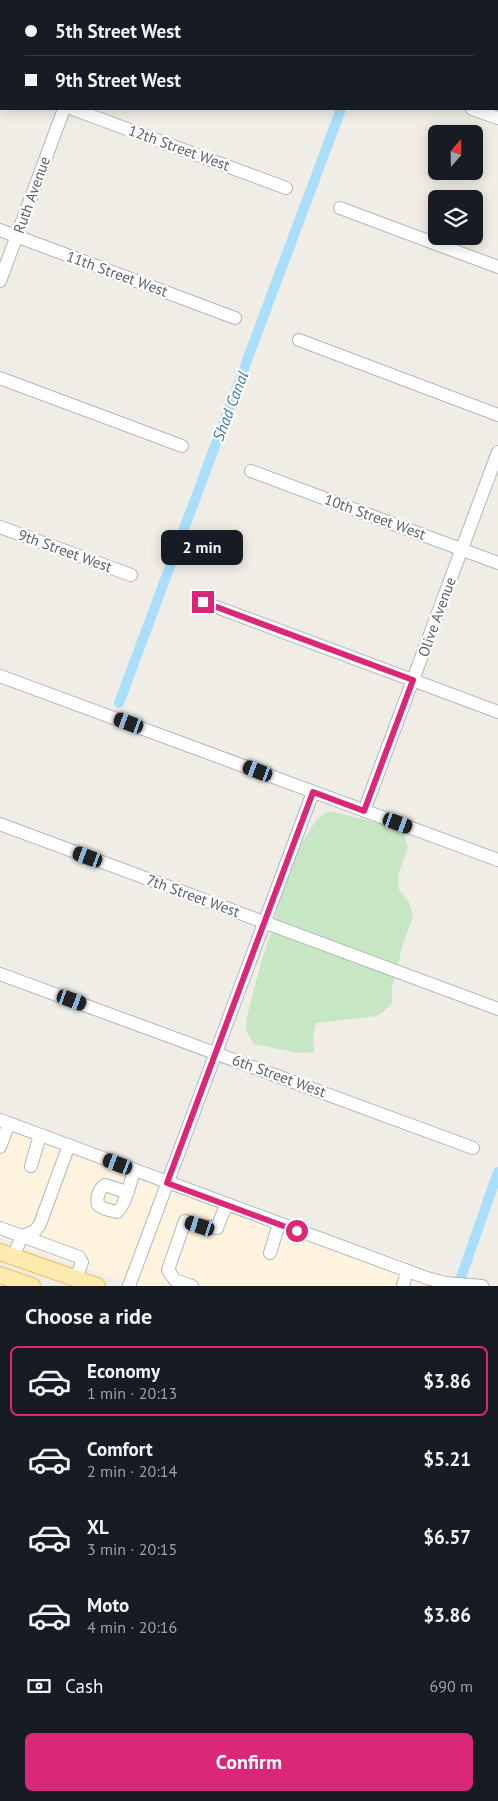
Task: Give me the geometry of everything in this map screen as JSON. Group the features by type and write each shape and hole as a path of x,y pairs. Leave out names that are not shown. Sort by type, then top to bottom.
{"main road":[{"path":"6,1254 97,1286"},
{"path":"0,1275 21,1284"}],"street":[{"name":"Ruth Avenue","path":"0,281 64,110"},
{"name":"12th Street West","path":"76,110 286,188"},
{"path":"475,110 498,118"},
{"path":"340,208 498,267"},
{"name":"11th Street West","path":"0,230 235,318"},
{"path":"299,340 498,415"},
{"path":"0,378 182,446"},
{"name":"Olive Avenue","path":"364,811 498,452"},
{"name":"10th Street West","path":"251,471 498,563"},
{"name":"9th Street West","path":"0,527 130,575"},
{"path":"203,602 498,712"},
{"path":"0,676 498,860"},
{"path":"129,1286 313,792"},
{"name":"7th Street West","path":"0,824 498,1009"},
{"name":"6th Street West","path":"0,974 473,1148"},
{"path":"0,1147 4,1121 408,1272 446,1283 482,1286"},
{"path":"31,1166 40,1135"},
{"path":"6,1254 22,1236 35,1231 40,1224 69,1145"},
{"path":"126,1192 134,1170"},
{"path":"192,1286 175,1280 168,1270 185,1221 200,1226 217,1228 226,1204"},
{"path":"270,1253 279,1224"},
{"path":"0,1228 79,1256 82,1262 76,1279"},
{"path":"403,1286 408,1272"}],"shaded area":[{"path":"0,1119 172,1182 479,1286 135,1286 0,1238"}],"green space":[{"path":"330,811 390,826 403,833 408,847 398,875 399,890 409,902 413,916 403,944 392,988 392,1003 376,1016 316,1023 313,1037 314,1052 299,1053 254,1044 246,1031 247,1017 279,900 301,844 317,819"}],"waterway":[{"name":"Shad Canal","path":"119,703 341,110"},
{"path":"458,1286 498,1172"}],"route":[{"path":"203,602 413,680 364,811 313,792 167,1183 297,1231"}]}
